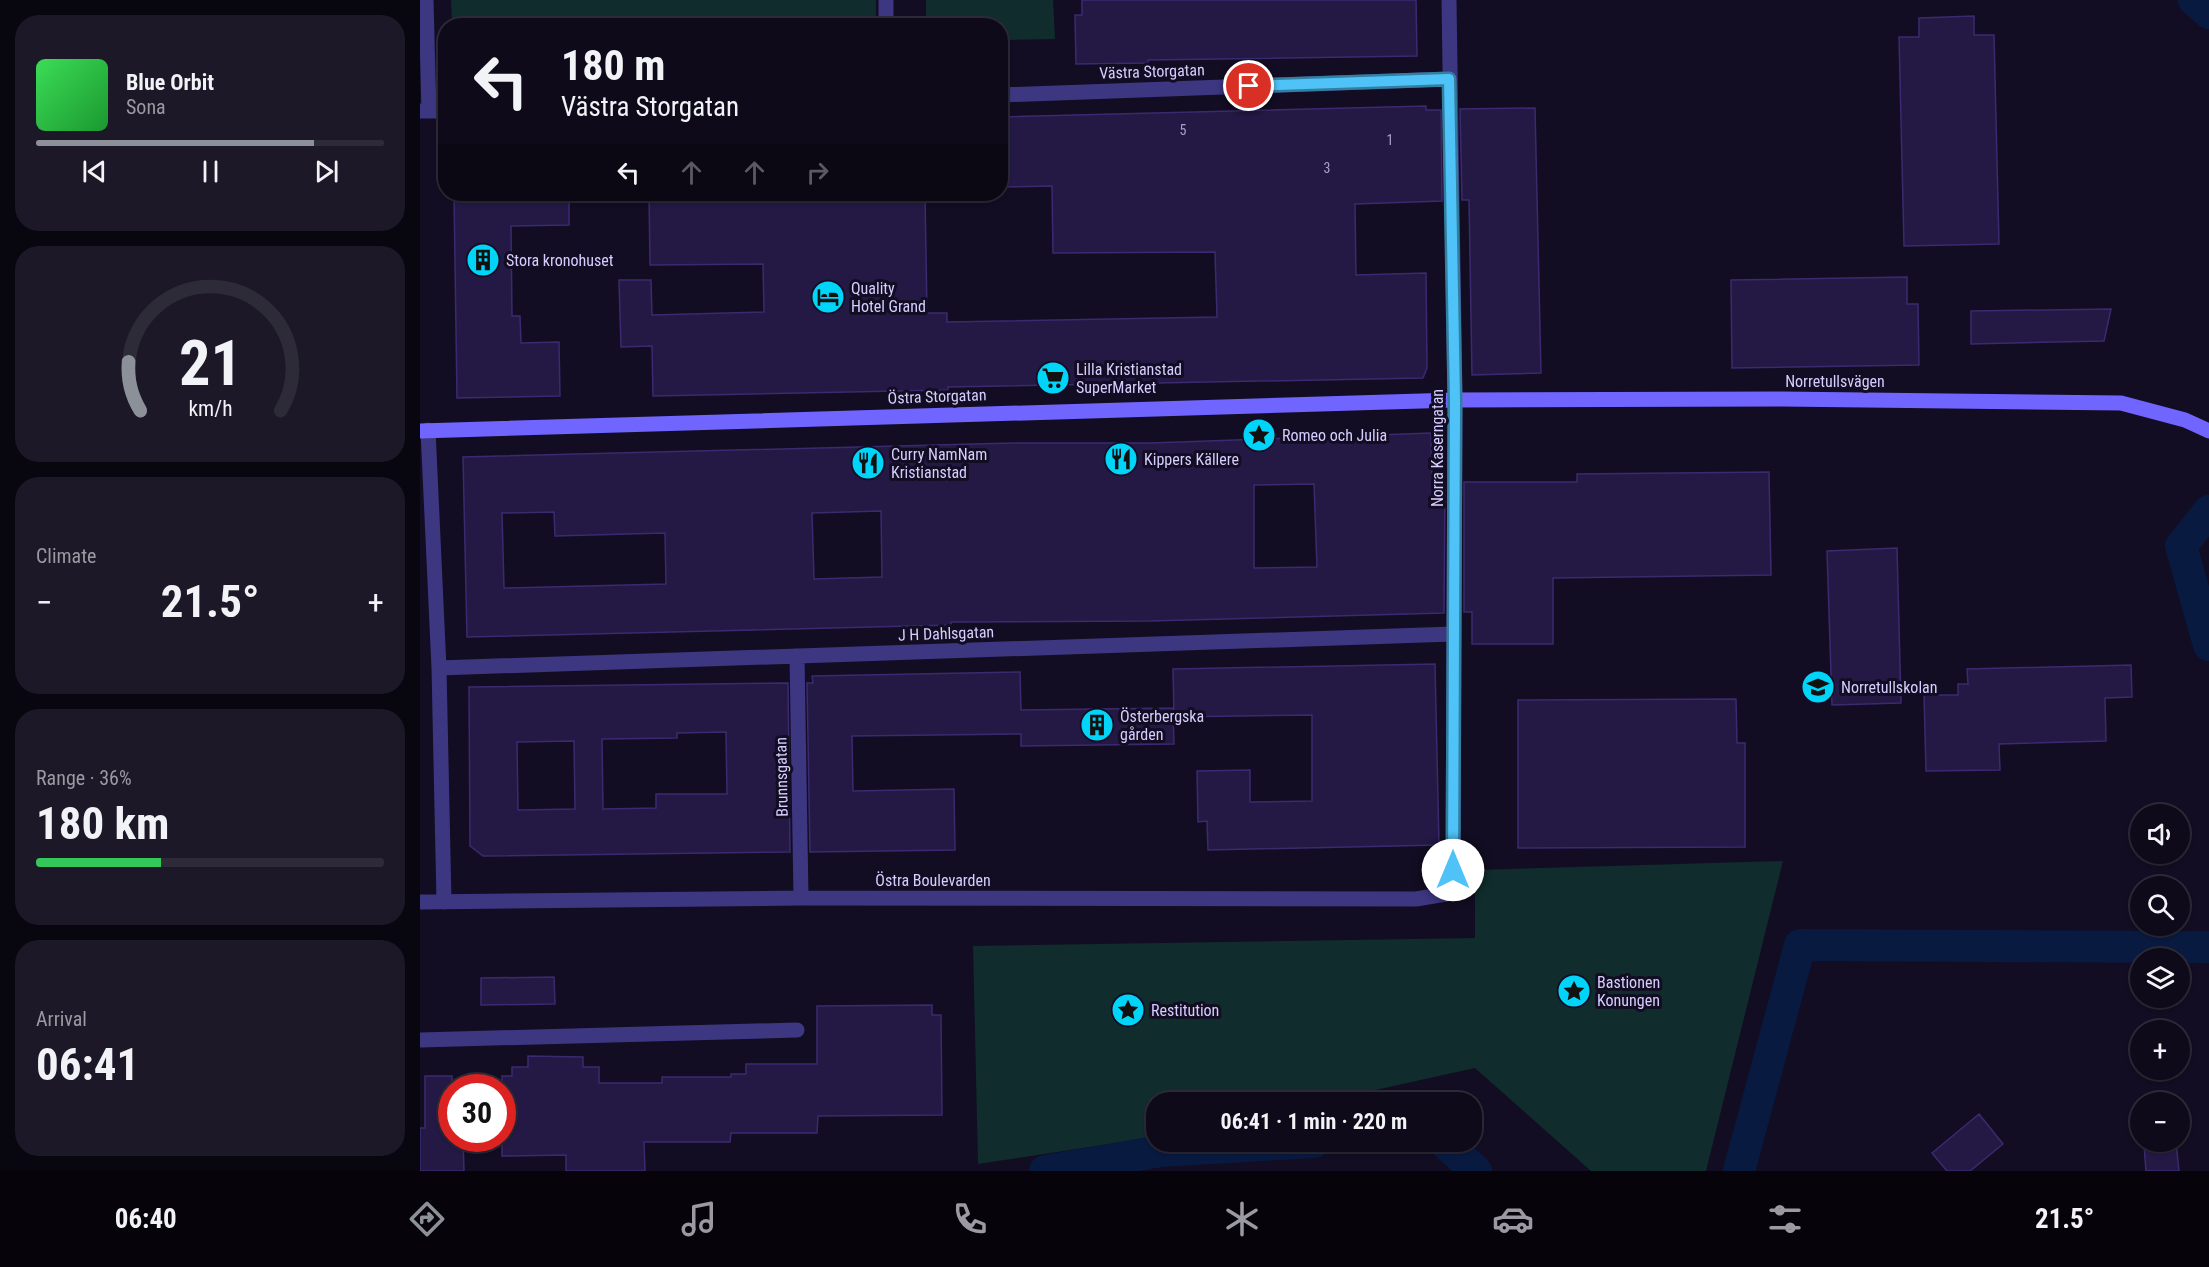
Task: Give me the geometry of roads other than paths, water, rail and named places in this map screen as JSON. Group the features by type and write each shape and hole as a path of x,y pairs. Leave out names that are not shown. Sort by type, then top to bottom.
{"street":[{"path":"424,111 426,0"},
{"path":"886,0 886,18"},
{"name":"Norra Kaserngatan","path":"1446,894 1453,870 1455,400 1449,0"},
{"name":"Västra Storgatan","path":"1008,95 1449,79"},
{"name":"Norretullsvägen","path":"1455,400 1781,399 2121,403 2185,420 2209,431"},
{"name":"Östra Storgatan","path":"424,430 1455,400"},
{"path":"424,430 439,668 444,902"},
{"name":"J H Dahlsgatan","path":"439,668 1453,634"},
{"name":"Brunnsgatan","path":"797,656 801,898"},
{"name":"Östra Boulevarden","path":"420,902 801,898 1416,899 1446,894"},
{"path":"420,1040 797,1030"}],"waterway":[{"path":"2194,0 2209,13"},
{"path":"2209,511 2181,546 2209,645"},
{"path":"1739,1171 1800,945 2209,947"},
{"path":"1045,1171 1155,1152"},
{"path":"1455,1152 1476,1171"}],"place":[{"name":"Stora kronohuset","path":"483,260"},
{"name":"Quality Hotel Grand","path":"828,297"},
{"name":"Lilla Kristianstad SuperMarket","path":"1053,378"},
{"name":"Romeo och Julia","path":"1259,435"},
{"name":"Kippers Källere","path":"1121,459"},
{"name":"Curry NamNam Kristianstad","path":"868,463"},
{"name":"Norretullskolan","path":"1818,687"},
{"name":"Österbergska gården","path":"1097,725"},
{"name":"Bastionen Konungen","path":"1574,991"},
{"name":"Restitution","path":"1128,1010"}]}
